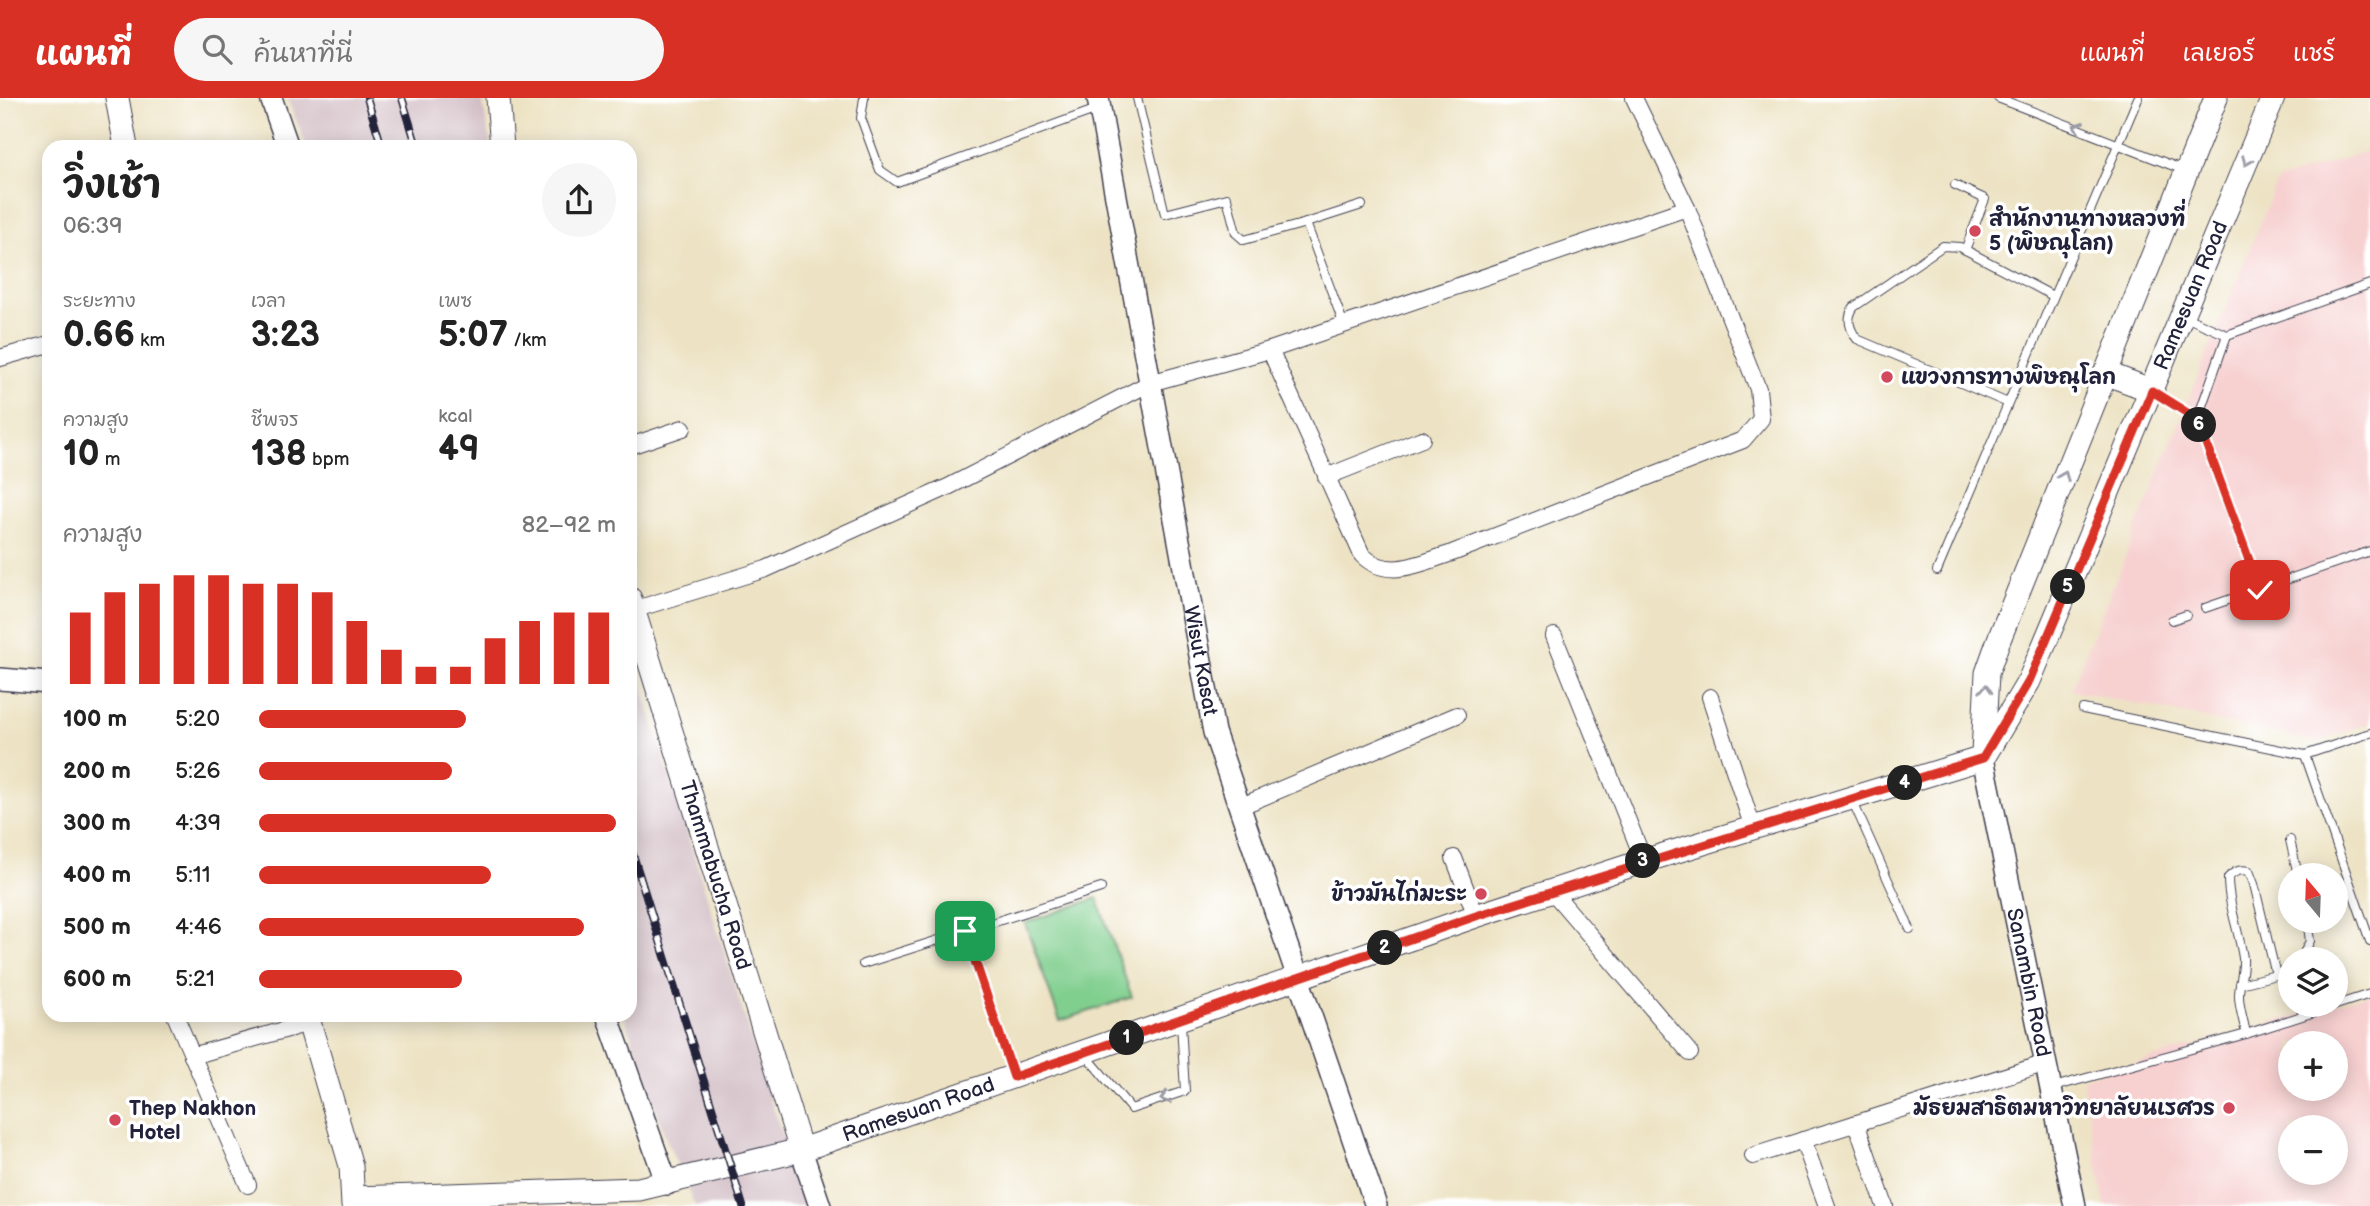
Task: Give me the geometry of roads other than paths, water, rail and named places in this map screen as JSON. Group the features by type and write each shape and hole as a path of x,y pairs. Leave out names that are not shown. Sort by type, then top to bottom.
{"main road":[{"path":"117,98 125,140"},
{"path":"498,98 501,140"},
{"path":"1983,758 1987,673 2216,98"},
{"name":"Ramesuan Road","path":"353,1202 642,1198 667,1184 801,1150 1552,891 1983,758 2029,681 2273,98"},
{"path":"2105,373 2152,391"},
{"name":"Thammabucha Road","path":"637,621 801,1150"},
{"path":"309,1022 351,1166 353,1202"}],"street":[{"path":"271,98 286,140"},
{"path":"1270,350 1362,555 1373,565 1388,570 1412,566 1452,553 1743,440 1761,419 1758,388 1687,208 1634,98"},
{"name":"Wisut Kasat","path":"1099,103 1214,732 1376,1206"},
{"path":"637,604 766,569 947,487 1150,383 1270,350 1687,208"},
{"path":"0,358 42,346"},
{"path":"637,444 683,428"},
{"path":"1326,477 1422,439"},
{"path":"1554,636 1644,861"},
{"path":"0,679 42,682"},
{"path":"1710,697 1753,828"},
{"path":"1239,807 1457,715"},
{"name":"Sanambin Road","path":"1983,758 2075,1206"},
{"path":"1454,858 1476,916"},
{"path":"1552,891 1690,1053"},
{"path":"177,1022 248,1185"},
{"path":"192,1056 299,1022"},
{"path":"609,1022 667,1184"},
{"path":"1754,1156 2046,1063"},
{"path":"1856,1123 1885,1206"},
{"path":"1803,1140 1827,1206"},
{"path":"801,1150 820,1206"}],"lane":[{"path":"864,98 861,118 880,170 897,182 1099,103"},
{"path":"1138,98 1165,214 1227,198 1236,233 1244,240 1362,205"},
{"path":"1998,98 2118,142 2187,171"},
{"path":"1937,571 2138,98"},
{"path":"1955,185 1986,199 1965,250"},
{"path":"1306,223 1344,325"},
{"path":"2008,403 1857,339 1849,324 1854,307 1943,246 1965,250 2053,296"},
{"path":"2183,316 2227,335 2370,284"},
{"path":"2197,419 2227,335"},
{"path":"2152,391 2197,419 2260,590"},
{"path":"2205,608 2370,551"},
{"path":"2172,620 2186,615"},
{"path":"2083,709 2305,755 2370,733"},
{"path":"2305,755 2367,919 2370,942"},
{"path":"1852,799 1910,929"},
{"path":"2290,839 2295,863"},
{"path":"2240,984 2276,975 2249,871 2233,872 2228,878 2228,891 2243,960 2240,984 2239,999 2246,1034"},
{"path":"863,964 1101,888"},
{"path":"965,931 1014,1077"},
{"path":"2050,1088 2246,1034 2370,994"},
{"path":"1084,1053 1131,1109 1185,1091 1181,1020"}],"railway":[{"path":"367,98 380,140"},
{"path":"402,98 415,140"},
{"path":"637,867 743,1206"}],"place":[{"name":"สำนักงานทางหลวงที่ 5 (พิษณุโลก)","path":"1975,231"},
{"name":"แขวงการทางพิษณุโลก","path":"1887,377"},
{"name":"ข้าวมันไก่มะระ","path":"1481,894"},
{"name":"มัธยมสาธิตมหาวิทยาลัยนเรศวร","path":"2229,1108"},
{"name":"Thep Nakhon Hotel","path":"115,1120"}]}
